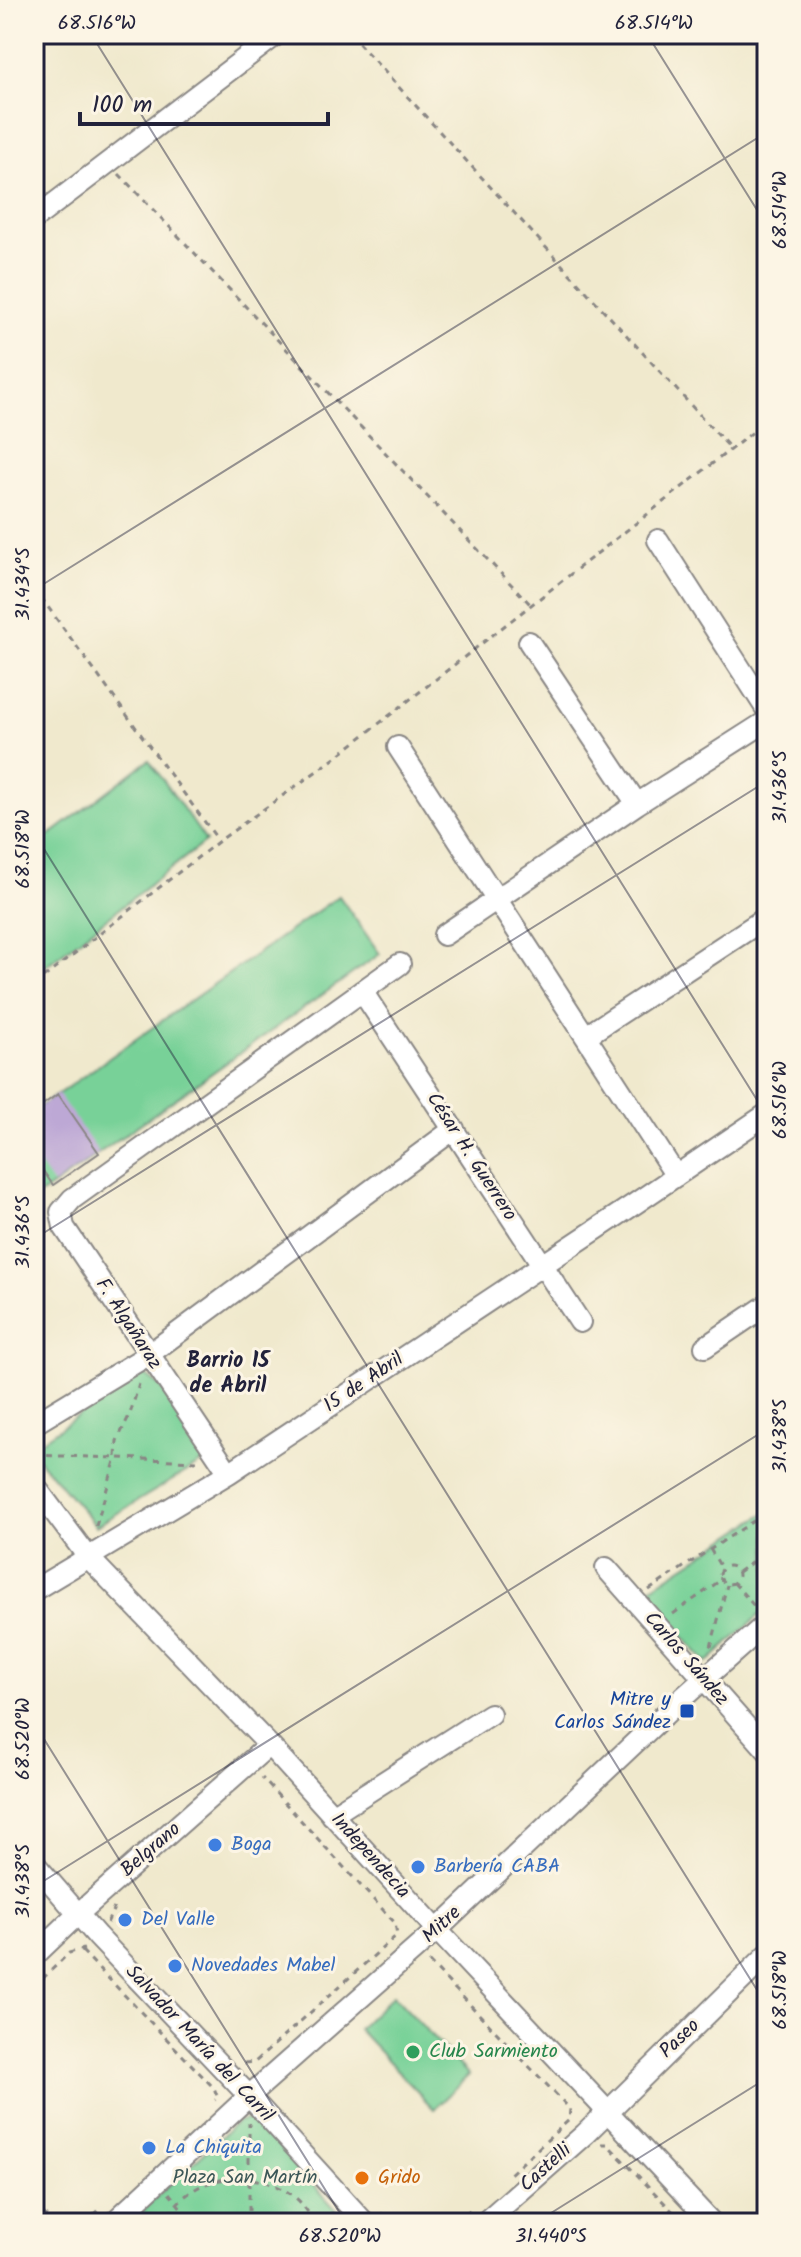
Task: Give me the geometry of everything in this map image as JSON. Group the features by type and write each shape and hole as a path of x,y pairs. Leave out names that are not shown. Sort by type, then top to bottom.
{"street":[{"path":"34,219 277,34"},
{"path":"658,540 767,710"},
{"path":"529,642 637,804"},
{"path":"444,935 637,804 767,721"},
{"path":"398,747 676,1176"},
{"path":"586,1036 767,917"},
{"path":"362,991 400,964"},
{"name":"César H. Guerrero","path":"362,991 580,1322"},
{"name":"F. Algañaraz","path":"229,1473 64,1227 61,1212 72,1199 362,991"},
{"name":"15 de Abril","path":"34,1590 229,1473 767,1114"},
{"path":"34,1424 148,1355 454,1129"},
{"path":"705,1347 766,1308"},
{"name":"Independecia","path":"34,1485 88,1557 269,1745 437,1930 712,2223"},
{"name":"Carlos Sández","path":"606,1568 767,1750"},
{"name":"Mitre","path":"113,2223 249,2096 437,1930 704,1679 764,1618"},
{"path":"332,1815 490,1714"},
{"name":"Belgrano","path":"34,1956 269,1745"},
{"name":"Salvador María del Carril","path":"34,1863 365,2223"},
{"name":"Paseo","path":"606,2111 760,1961"},
{"name":"Castelli","path":"484,2223 585,2134 606,2111"}],"path":[{"path":"350,34 731,449"},
{"path":"108,163 530,604"},
{"path":"34,985 219,841 331,761 767,421"},
{"path":"34,588 219,841"},
{"path":"96,1526 116,1458 117,1441 130,1414 139,1382"},
{"path":"35,1455 204,1461"},
{"path":"644,1593 767,1512"},
{"path":"710,1549 722,1569"},
{"path":"738,1572 767,1552"},
{"path":"727,1585 719,1574 722,1569 730,1566 738,1572"},
{"path":"727,1585 734,1583 738,1572"},
{"path":"666,1619 721,1580"},
{"path":"734,1583 764,1618"},
{"path":"710,1650 727,1585"},
{"path":"244,2063 255,2062 397,1935 395,1923 262,1777"},
{"path":"34,1987 69,1953 82,1951 214,2090"},
{"path":"431,1962 570,2109 569,2120 501,2182"},
{"path":"249,2223 249,2119 256,2121"},
{"path":"607,2144 684,2223"},
{"path":"161,2223 176,2204 197,2188 222,2179 249,2178 277,2186 300,2202 318,2223 336,2211 342,2217"},
{"path":"164,2187 193,2223"},
{"path":"456,2223 478,2202"},
{"path":"34,2204 53,2223"}],"green space":[{"path":"149,760 206,841 34,975 34,847"},
{"path":"339,896 380,954 34,1199 34,1111"},
{"path":"141,1372 161,1387 204,1461 96,1526 34,1454 34,1446"},
{"path":"767,1512 767,1608 707,1663 643,1593"},
{"name":"Club Sarmiento","path":"393,1995 469,2075 434,2109 358,2029"},
{"name":"Plaza San Martín","path":"238,2121 257,2121 348,2223 128,2223"}],"building":[{"path":"58,1094 99,1153 53,1185 34,1158 34,1111"}],"place":[{"name":"Mitre y Carlos Sández","path":"687,1711"},
{"name":"Boga","path":"215,1845"},
{"name":"Barbería CABA","path":"418,1867"},
{"name":"Del Valle","path":"125,1920"},
{"name":"Novedades Mabel","path":"175,1966"},
{"name":"Club Sarmiento","path":"413,2052"},
{"name":"La Chiquita","path":"149,2148"},
{"name":"Grido","path":"362,2178"}],"district":[{"name":"Barrio 15 de Abril","path":"228,1374"}]}
